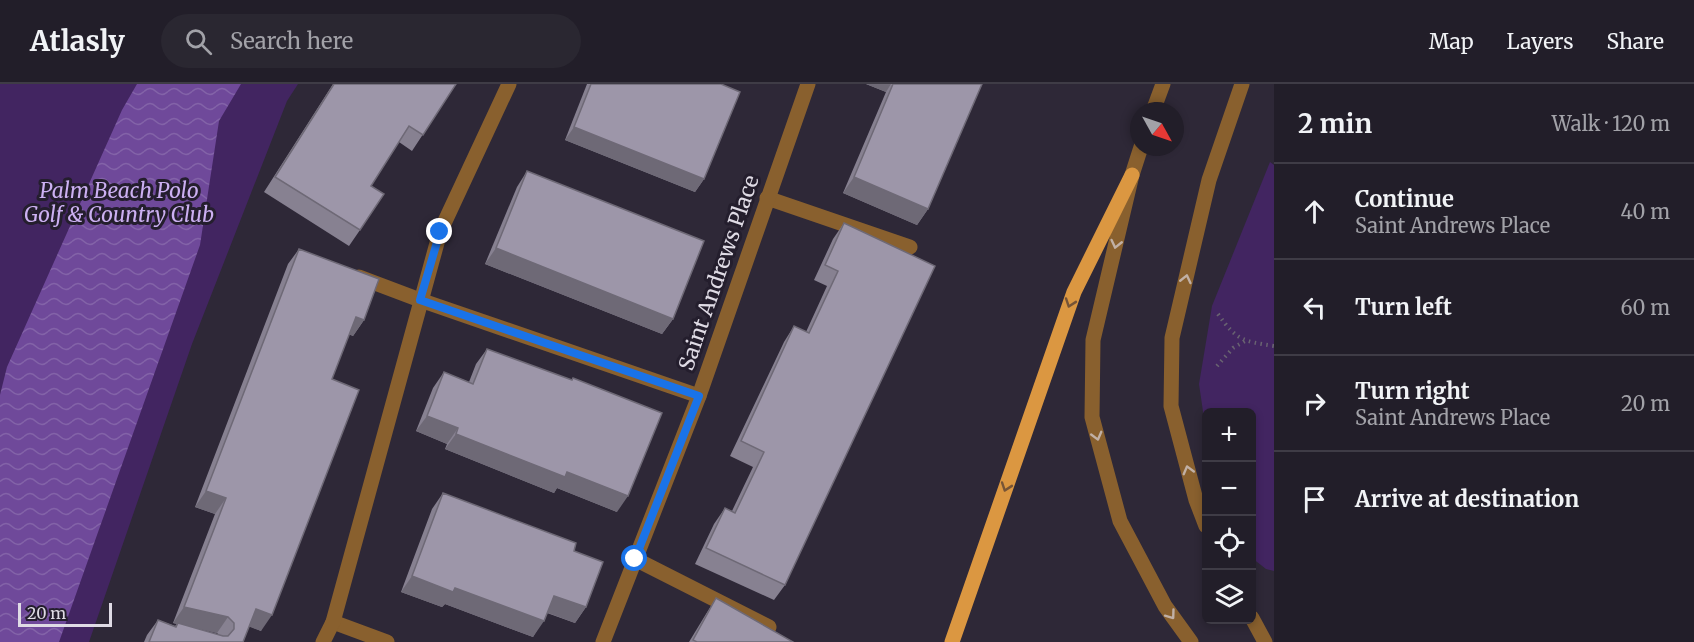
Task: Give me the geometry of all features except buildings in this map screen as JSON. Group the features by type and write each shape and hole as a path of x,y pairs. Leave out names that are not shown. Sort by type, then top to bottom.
{"main road":[{"path":"952,642 1074,292 1132,175"}],"street":[{"path":"322,642 333,622 440,232 509,84"},
{"path":"1156,102 1162,84"},
{"path":"1202,516 1171,406 1172,338 1209,180 1242,84"},
{"name":"Saint Andrews Place","path":"603,642 699,396 805,85"},
{"path":"1138,156 1093,340 1092,417 1119,521 1165,606 1191,642"},
{"path":"767,198 910,247"},
{"path":"347,272 420,300 699,396"},
{"path":"635,559 769,627"},
{"path":"333,622 387,642"},
{"path":"1255,624 1266,642"}],"path":[{"path":"1218,314 1228,328 1245,341 1274,346"},
{"path":"1217,366 1233,348 1245,341"}],"green space":[{"name":"Palm Beach Polo Golf & Country Club","path":"0,84 298,84 287,101 192,344 89,642 0,642"},
{"path":"1270,162 1274,165 1274,571 1266,569 1256,561 1256,408 1202,408 1199,384 1212,306"}],"water":[{"name":"Palm Beach Polo Golf & Country Club","path":"137,84 241,84 219,121 200,245 59,642 0,642 0,395 7,367 122,110"}],"route":[{"path":"440,232 420,300 699,396 635,559"}]}
